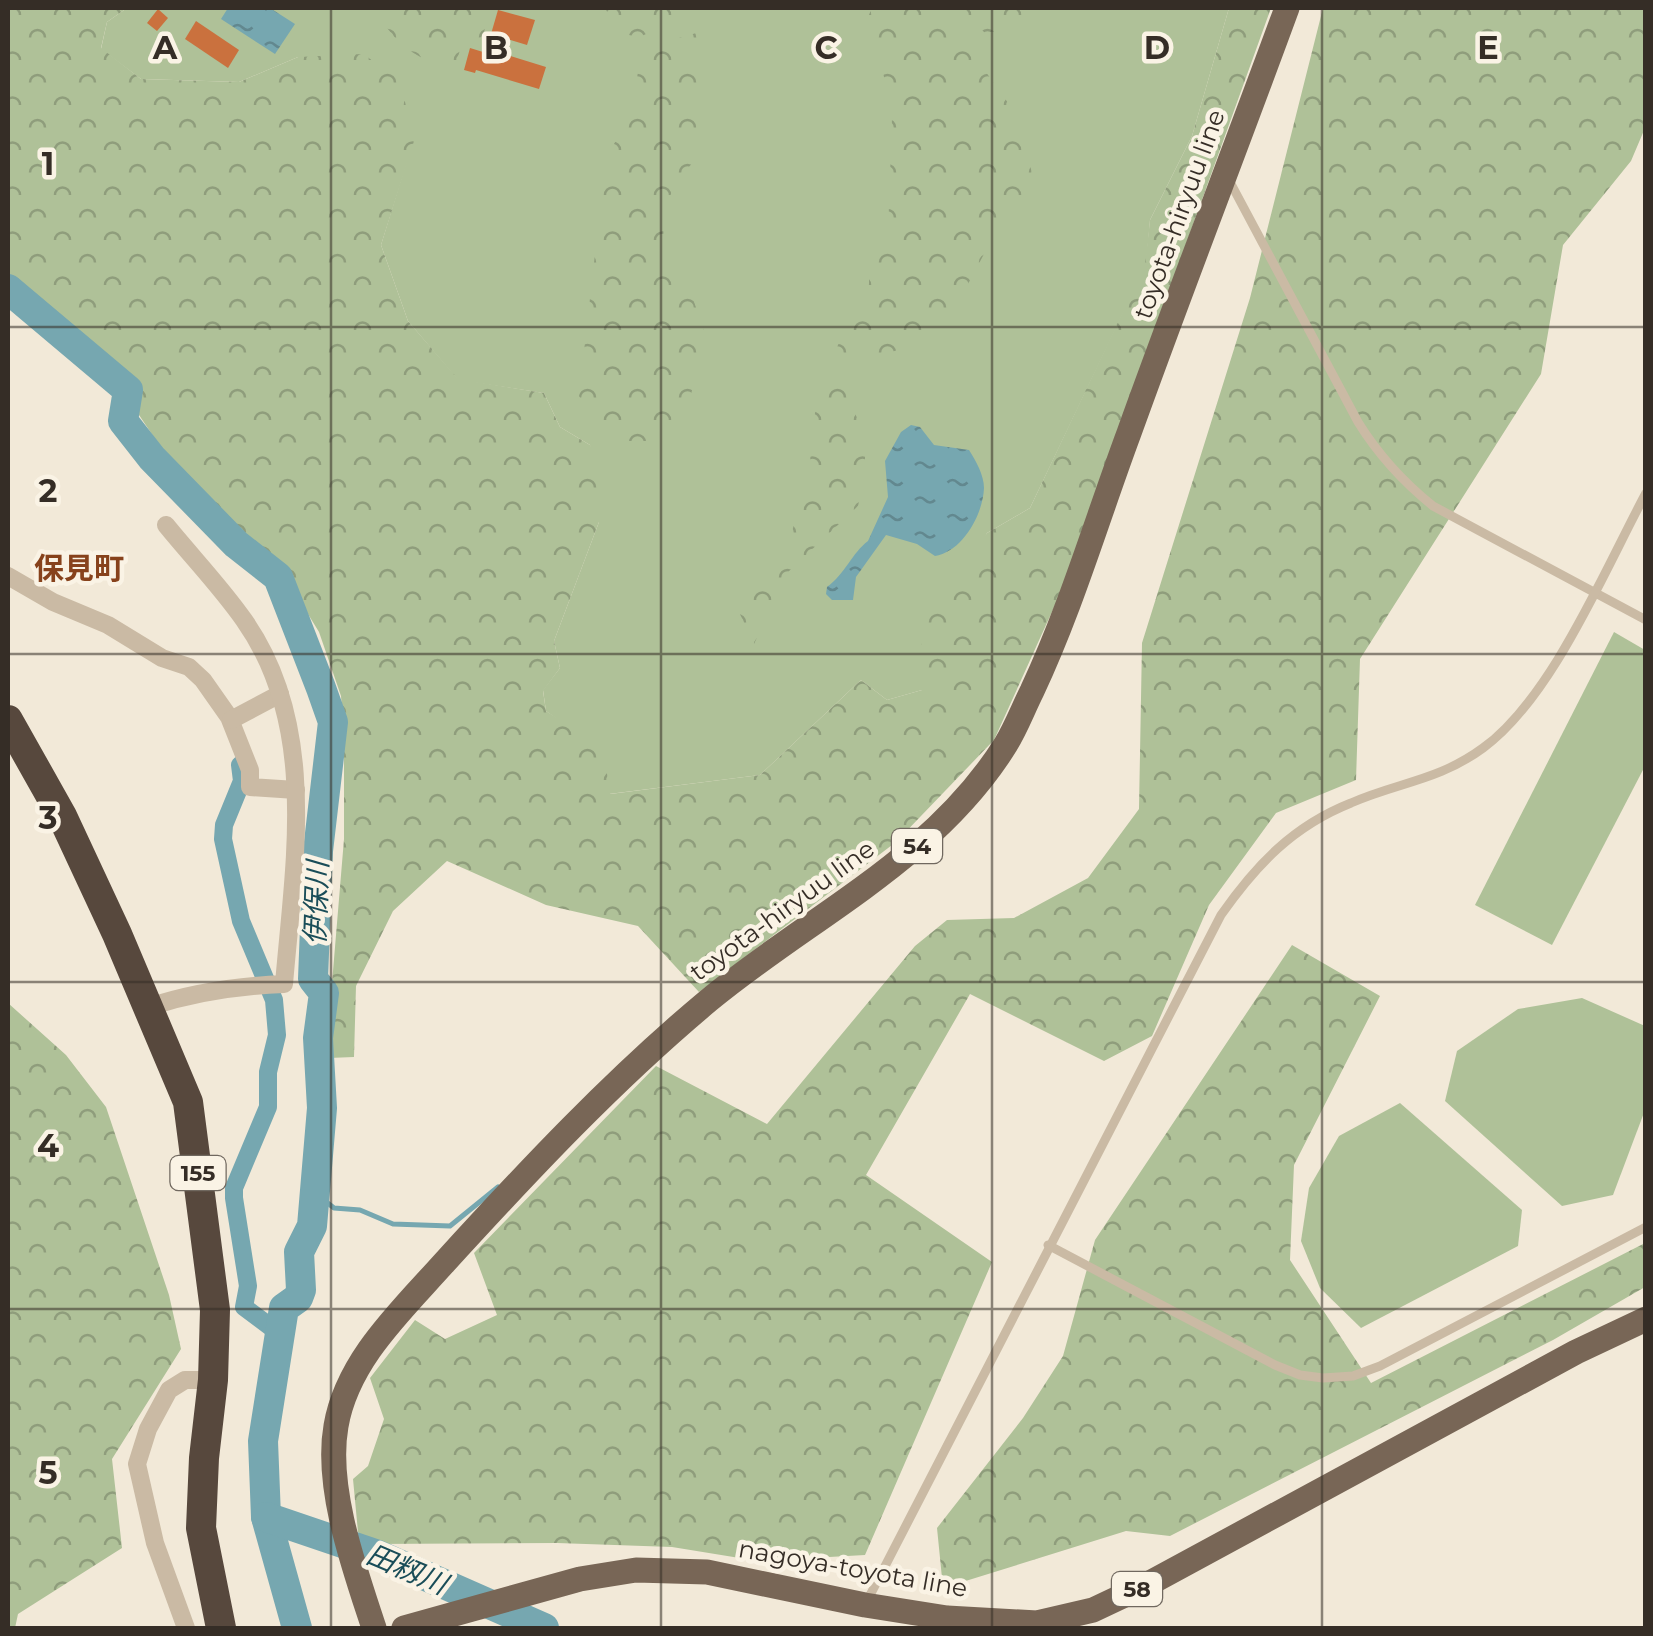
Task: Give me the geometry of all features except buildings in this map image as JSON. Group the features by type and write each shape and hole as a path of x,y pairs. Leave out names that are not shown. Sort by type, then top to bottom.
{"highway":[{"name":"155","path":"8,720 16,752 62,816 188,1102 215,1310 214,1380 200,1528 221,1628"}],"main road":[{"name":"toyota-hiryuu line","path":"374,1628 343,1519 334,1462 334,1438 344,1396 366,1354 502,1200 600,1100 711,998 907,855 977,786 1008,741 1055,642 1130,428 1287,8"},
{"name":"nagoya-toyota line","path":"404,1628 573,1580 636,1570 707,1572 946,1618 1037,1623 1093,1610 1576,1352 1646,1319"}],"street":[{"path":"148,1007 191,993 284,984 296,790 296,769 273,673 246,622 166,525"},
{"path":"8,576 53,602 108,625 162,658 189,667 204,680 231,720 250,770 250,787 296,790"},
{"path":"231,720 280,694"},
{"path":"186,1628 156,1544 137,1464 148,1429 169,1390 186,1380 214,1380"}],"lane":[{"path":"1226,175 1378,455 1403,482 1433,506 1646,620"},
{"path":"865,1605 1221,915 1249,875 1270,852 1320,818 1353,802 1439,775 1486,746 1530,701 1552,669 1646,493"},
{"path":"1048,1245 1238,1348 1300,1374 1324,1378 1352,1376 1380,1366 1646,1227"}],"green space":[{"path":"8,8 127,8 107,22 101,48 141,79 239,82 298,57 363,54 400,80 414,141 381,245 408,321 458,379 544,393 560,427 590,445 608,481 599,522 554,641 560,668 543,691 546,711 603,747 610,794 760,775 861,680 887,700 922,690 921,629 987,533 1030,508 1145,265 1150,220 1192,136 1229,8 1271,8 1060,594 994,740 896,842 699,992 638,926 546,905 447,861 393,911 356,986 354,1057 329,1058 344,839 341,696 319,632 273,557 186,485 133,406 8,284"},
{"path":"127,8 1229,8 1192,136 1150,220 1146,265 1030,508 987,533 922,690 887,700 861,680 760,775 609,794 560,721 546,711 543,690 560,668 554,641 599,522 590,445 560,427 544,393 458,380 408,321 381,245 413,141 298,57 239,82 141,79 101,49 107,22"},
{"path":"493,8 482,37 462,44 453,72 418,56 391,33 378,11"},
{"path":"605,8 709,8 639,37 619,33"},
{"path":"872,8 940,8 1016,114 1035,184 992,239 952,314 915,346 878,355 849,372 852,406 865,437 865,474 858,506 787,573 754,644 739,612 786,553 809,471 815,413 836,349 869,284 869,245 888,235 892,118 883,72 864,26"},
{"path":"960,8 1040,8 1026,26 985,33"},
{"path":"1323,8 1645,8 1645,128 1631,161 1563,245 1541,374 1360,659 1356,780 1276,813 1209,905 1152,1036 1104,1061 970,994 866,1175 992,1262 865,1555 758,1561 672,1547 370,1544 358,1532 353,1479 368,1466 384,1419 370,1378 415,1320 445,1339 497,1315 474,1253 656,1066 767,1124 915,946 947,920 1014,918 1088,878 1139,809 1142,643 1250,298"},
{"path":"707,30 699,67 695,160 668,201 662,250 687,282 705,333 690,399 653,441 606,441 579,396 606,156 629,121 641,56 654,45"},
{"path":"1614,632 1645,650 1645,766 1552,945 1475,905"},
{"path":"1292,945 1380,996 1294,1165 1290,1260 1371,1383 1645,1243 1645,1287 1553,1340 1170,1536 1126,1531 943,1588 937,1528 1023,1418 1063,1356 1095,1240"},
{"path":"1582,998 1645,1026 1645,1110 1613,1195 1562,1206 1445,1101 1457,1051 1518,1009"},
{"path":"8,1003 66,1055 106,1107 169,1295 181,1349 112,1459 122,1548 18,1614 15,1628 8,1628"},
{"path":"1400,1103 1522,1210 1518,1246 1361,1328 1320,1288 1301,1241 1309,1188 1339,1136"}],"water":[{"path":"228,8 270,8 295,24 275,54 221,19"},
{"path":"911,425 920,427 934,445 969,450 984,483 975,520 962,540 935,556 917,544 886,535 856,577 853,600 832,600 826,594 827,587 868,541 888,497 885,461 901,432"}],"waterway":[{"name":"伊保川","path":"8,289 128,390 123,421 152,458 236,544 278,577 333,722 318,851 313,979 324,993 318,1038 322,1108 312,1226 299,1252 301,1290 298,1298 284,1308 263,1441 266,1517 297,1628"},
{"path":"240,765 242,781 224,825 223,839 241,921 274,1000 277,1035 268,1072 268,1107 234,1188 234,1198 248,1286 244,1307 280,1334"},
{"path":"315,1193 334,1208 360,1210 393,1224 450,1226 498,1187"},
{"name":"田籾川","path":"266,1517 378,1555 544,1628"}],"district":[{"name":"保見町","path":"79,568"}]}
